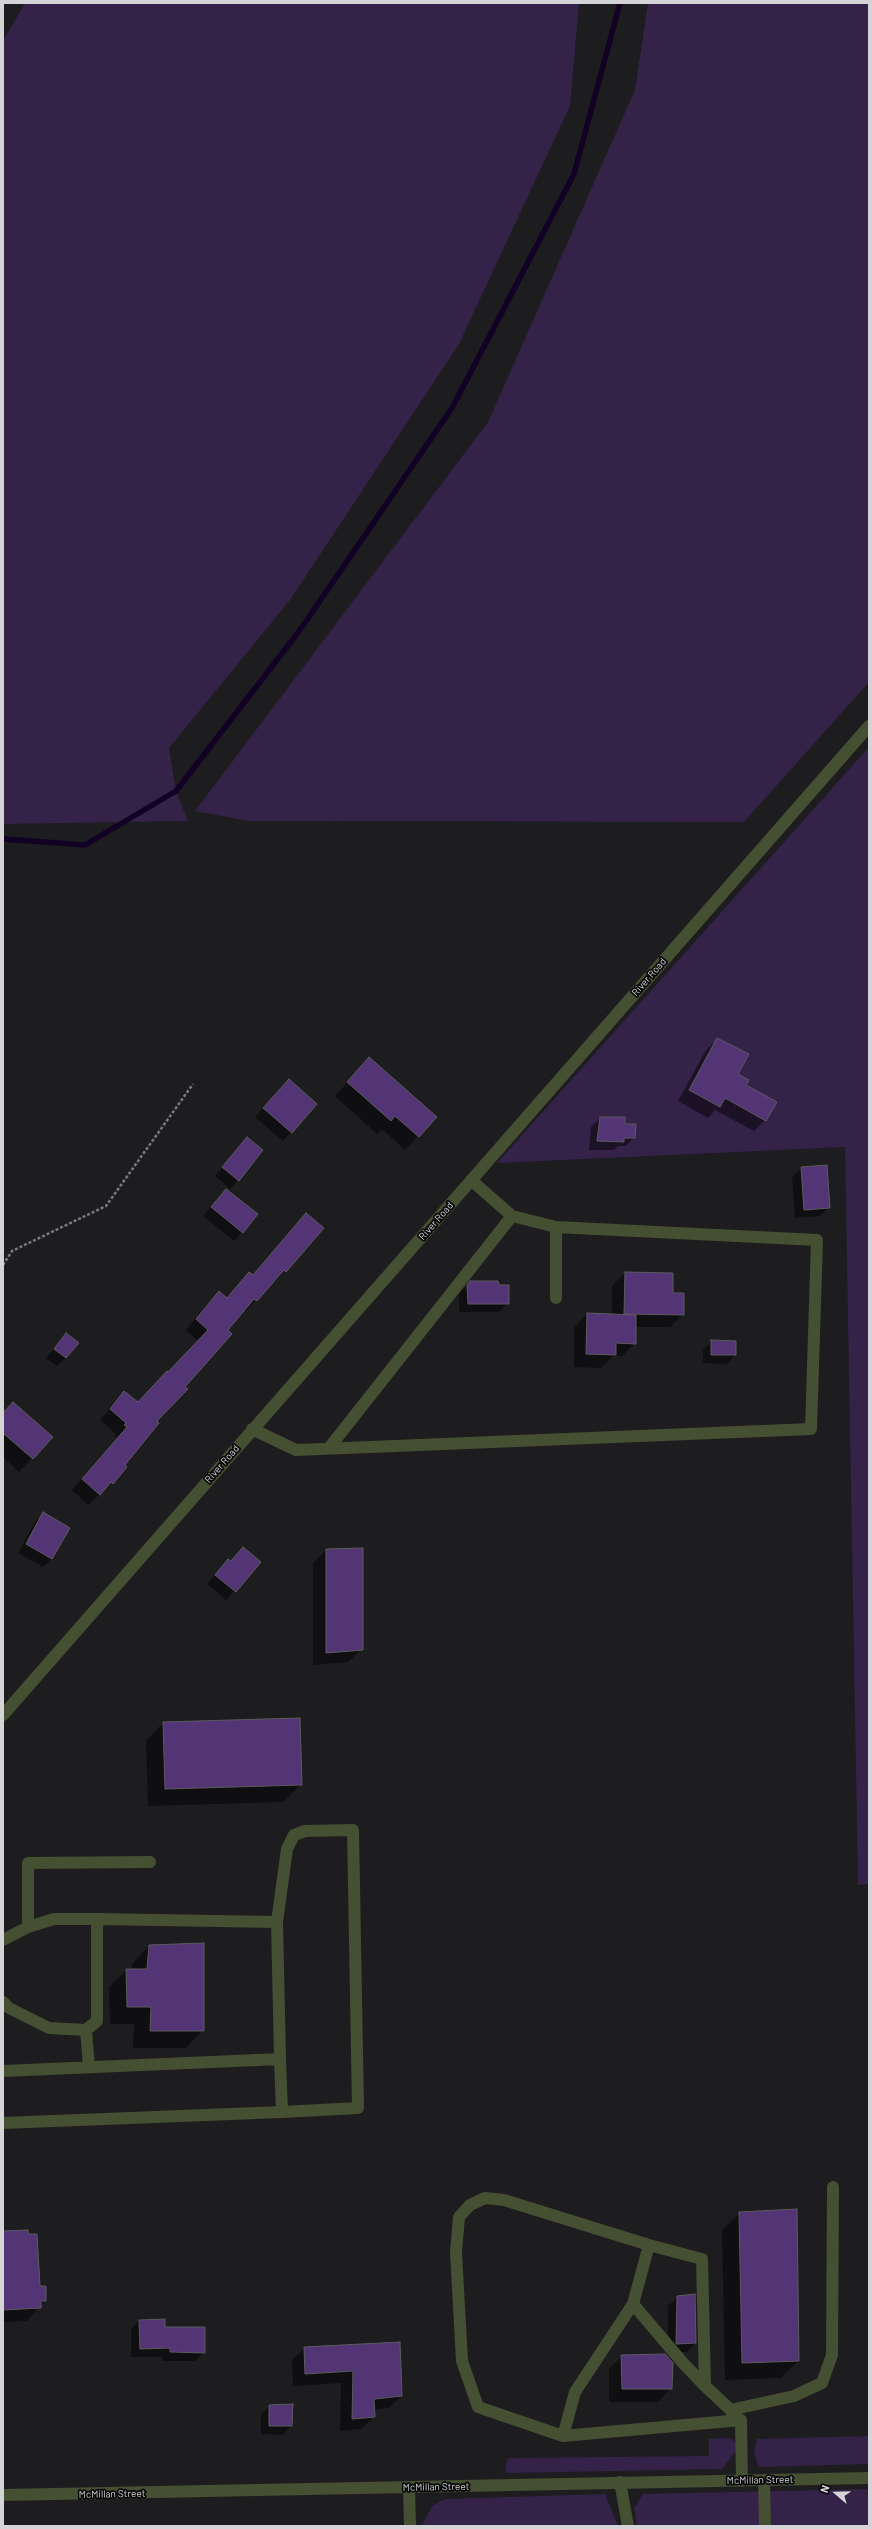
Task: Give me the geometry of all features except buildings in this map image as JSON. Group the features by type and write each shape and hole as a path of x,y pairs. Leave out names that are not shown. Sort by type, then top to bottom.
{"street":[{"name":"River Road","path":"3,1715 869,726"},
{"path":"252,1429 296,1450 811,1429 817,1240 556,1227 512,1216 472,1180"},
{"path":"329,1448 512,1216"},
{"path":"556,1227 556,1298"},
{"path":"3,2123 282,2112 358,2108 353,1830 305,1831 294,1835 287,1849 277,1922 282,2112"},
{"path":"28,1927 28,1863 150,1862"},
{"path":"3,1940 28,1927 54,1919 277,1922"},
{"path":"3,2002 9,2008 48,2028 86,2030 97,2020 97,1919"},
{"path":"86,2030 89,2067"},
{"path":"3,2071 280,2059"},
{"path":"730,2410 794,2396 822,2383 832,2355 833,2187"},
{"path":"706,2386 702,2259 649,2245 504,2200 485,2198 470,2205 459,2217 456,2252 462,2361 478,2407 563,2436 741,2420"},
{"path":"563,2436 575,2392 633,2304 649,2245"},
{"path":"633,2304 683,2363 741,2420 742,2481"},
{"name":"McMillan Street","path":"3,2495 869,2478"},
{"path":"764,2480 765,2526"},
{"path":"620,2482 628,2526"},
{"path":"409,2488 410,2526"}],"path":[{"path":"3,1265 12,1251 106,1206 193,1084"}],"shaded area":[{"path":"25,3 579,3 570,106 459,344 290,600 169,748 176,791 188,821 3,824 3,41"},
{"path":"648,3 869,3 869,682 744,822 249,821 195,811 488,422 635,90"},
{"path":"869,747 869,1884 858,1885 845,1147 497,1163"},
{"path":"869,2436 869,2464 759,2467 754,2454 757,2439"},
{"path":"730,2438 736,2443 736,2451 722,2469 507,2473 505,2467 508,2458 709,2456 709,2439"},
{"path":"869,2489 869,2526 637,2526 634,2508 643,2494"},
{"path":"605,2494 618,2526 422,2526 432,2506 445,2499"}],"waterway":[{"path":"3,839 85,845 176,791 300,630 452,408 574,174 620,3"}]}
